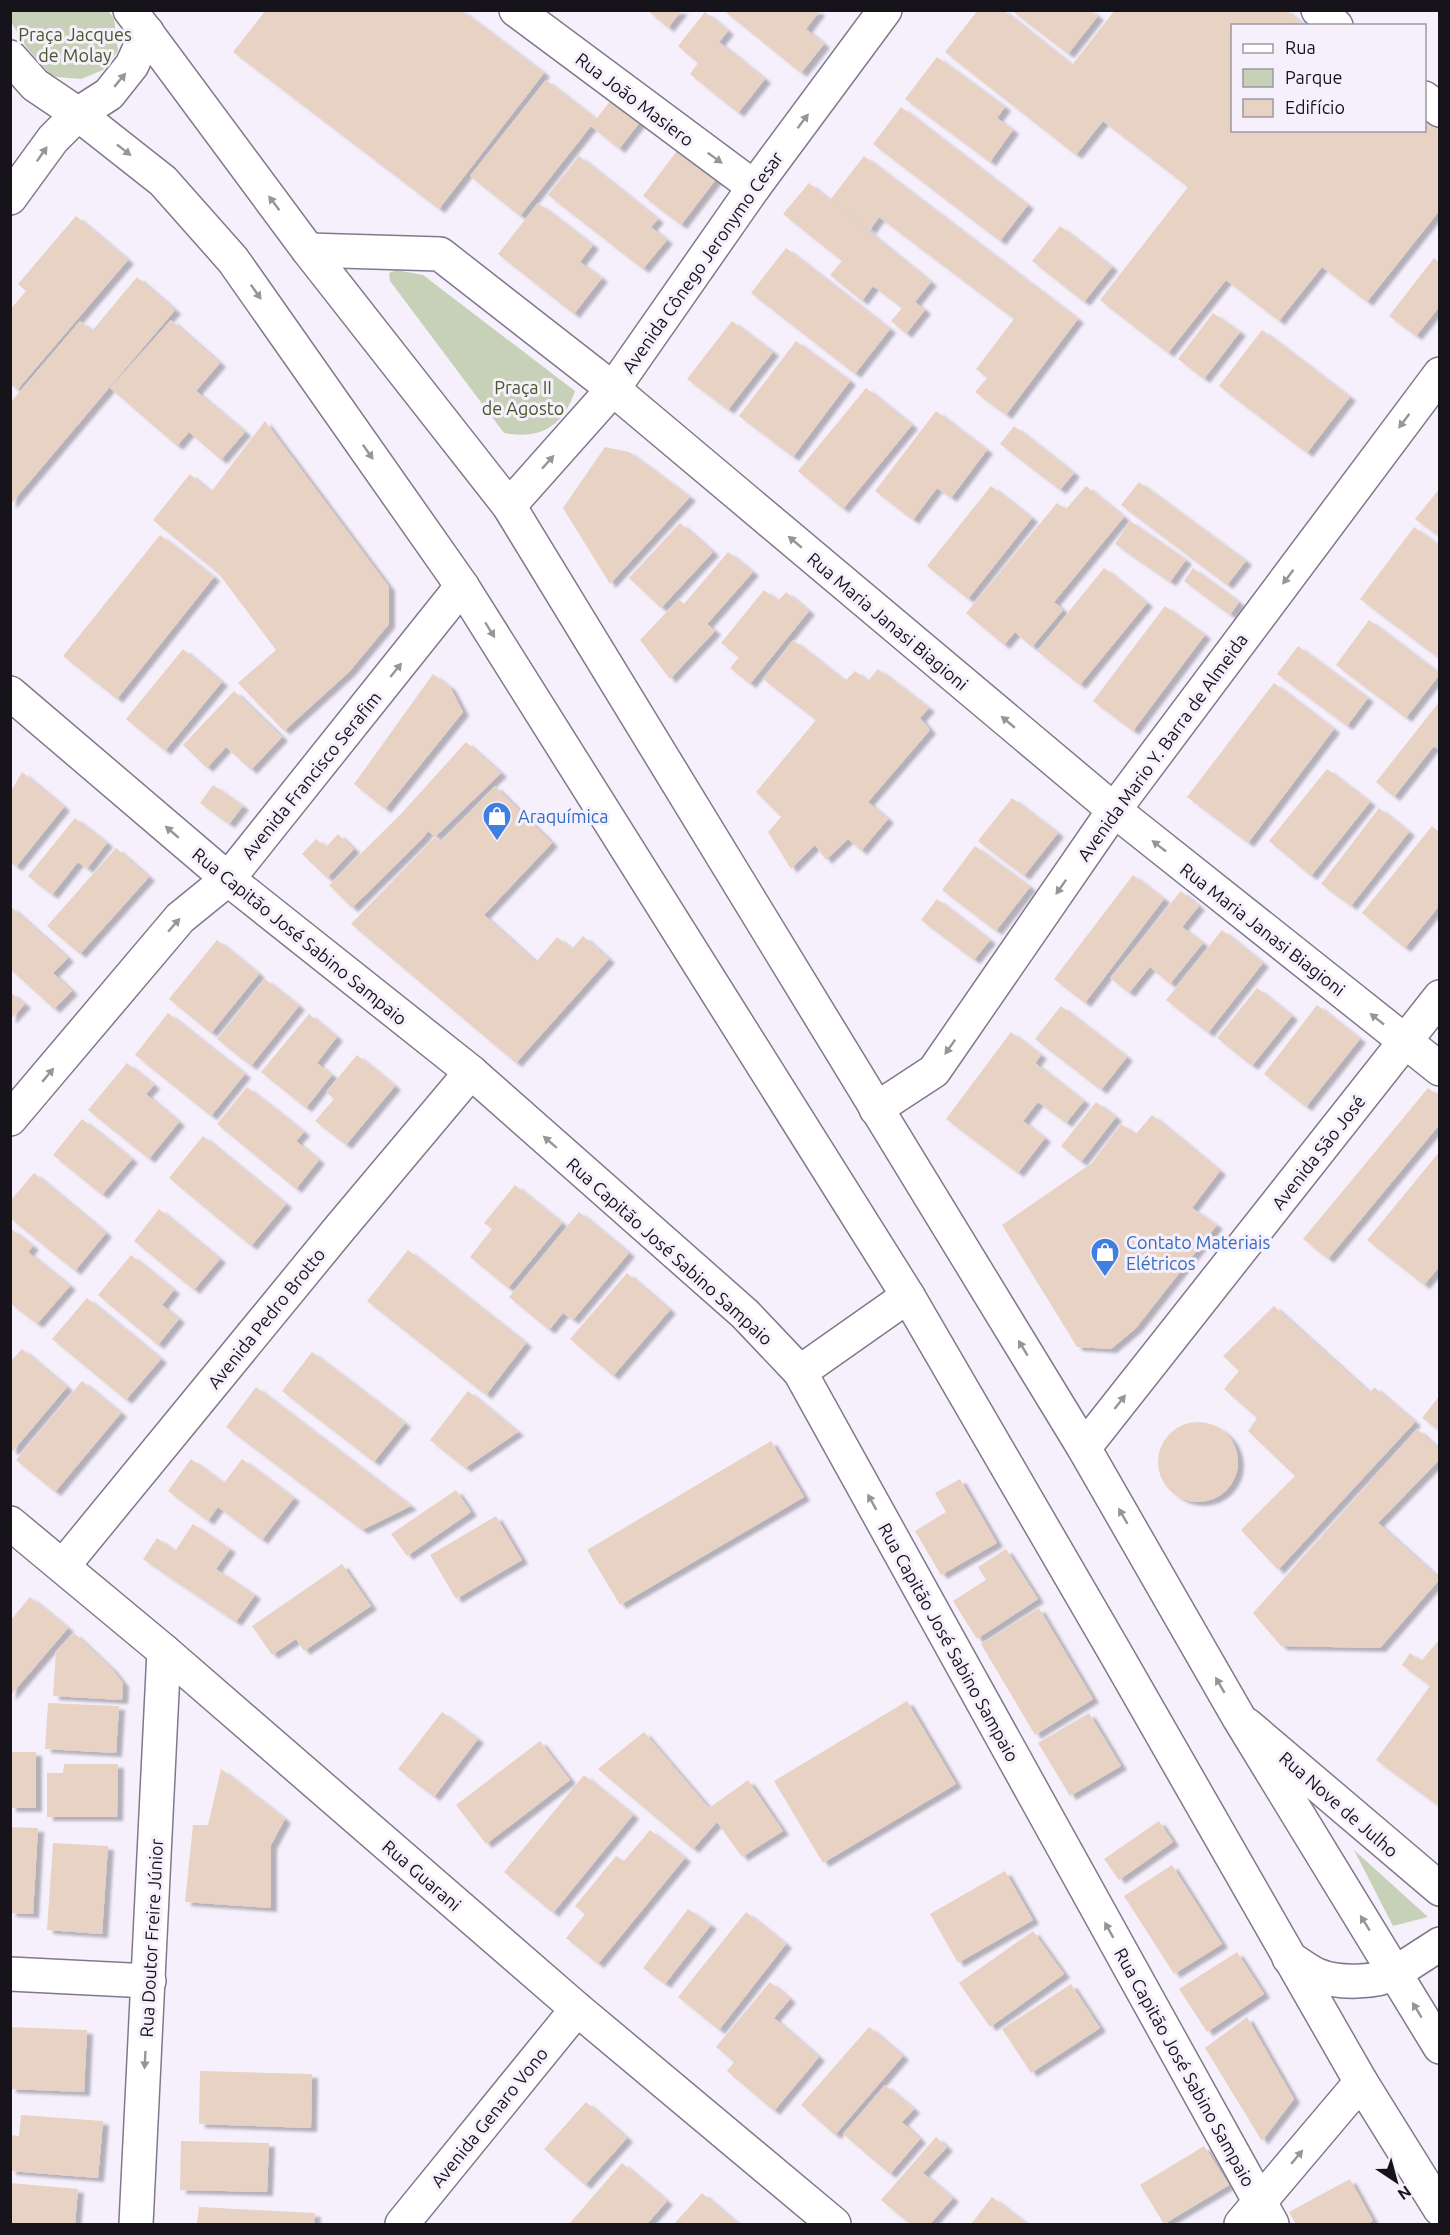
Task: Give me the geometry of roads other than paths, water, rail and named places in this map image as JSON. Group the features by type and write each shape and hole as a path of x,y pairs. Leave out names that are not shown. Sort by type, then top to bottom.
{"street":[{"name":"Rua João Masiero","path":"516,10 754,187"},
{"name":"Avenida Cônego Jeronymo Cesar","path":"509,506 613,389 754,187 885,10"},
{"path":"1318,10 1334,24"},
{"path":"10,198 53,139 78,114 109,94 132,65 139,21"},
{"path":"139,21 308,250 509,506 1084,1448 1239,1718 1440,2047"},
{"path":"10,57 34,85 78,114 163,181 233,260 462,586 908,1296 1361,2082 1440,2209"},
{"path":"1426,99 1440,110"},
{"name":"Rua Maria Janasi Biagioni","path":"308,250 440,254 613,389 1114,810 1440,1069"},
{"name":"Avenida Mario Y. Barra de Almeida","path":"876,1109 934,1071 1114,810 1440,374"},
{"name":"Avenida Francisco Serafim","path":"10,1119 180,918 228,879 462,586"},
{"name":"Rua Capitão José Sabino Sampaio","path":"10,693 228,879 471,1072 744,1314 800,1372 1257,2217"},
{"name":"Avenida São José","path":"1084,1448 1440,997"},
{"name":"Avenida Pedro Brotto","path":"63,1566 471,1072"},
{"path":"800,1372 908,1296"},
{"name":"Rua Guarani","path":"10,1523 164,1652 577,2009 834,2224"},
{"name":"Rua Doutor Freire Júnior","path":"136,2224 164,1652"},
{"name":"Rua Nove de Julho","path":"1239,1718 1440,1890"},
{"path":"1289,1958 1318,1976 1367,1981 1395,1973 1440,1944"},
{"path":"10,1974 149,1981"},
{"name":"Avenida Genaro Vono","path":"402,2224 577,2009"},
{"path":"1257,2217 1361,2082"}],"place":[{"name":"Araquímica","path":"497,842"},
{"name":"Contato Materiais Elétricos","path":"1105,1278"}],"park label":[{"name":"Praça Jacques de Molay","path":"75,44"},
{"name":"Praça II de Agosto","path":"523,397"}]}
